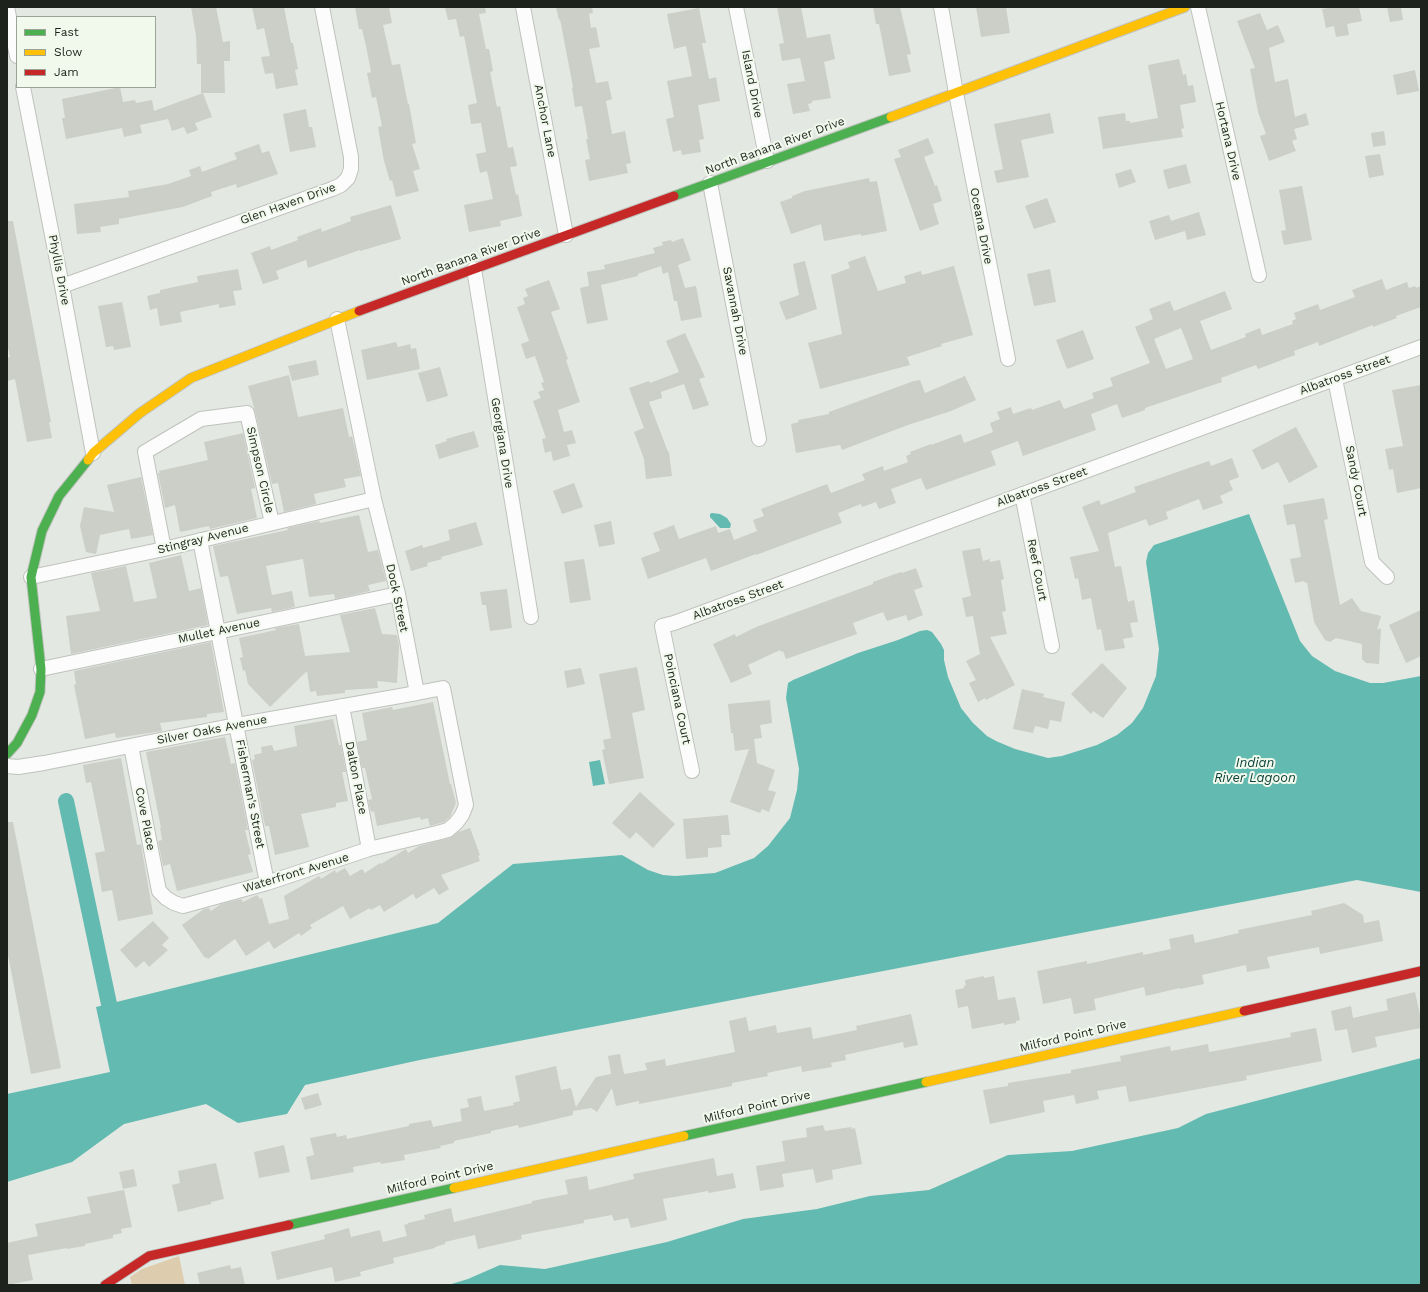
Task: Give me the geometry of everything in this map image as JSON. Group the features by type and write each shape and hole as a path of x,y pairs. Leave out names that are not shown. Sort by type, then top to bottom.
{"street":[{"path":"7,7 16,51"},
{"name":"Glen Haven Drive","path":"62,286 332,189 341,185 348,178 351,169 352,157 322,7"},
{"name":"Anchor Lane","path":"523,7 566,235"},
{"name":"Island Drive","path":"736,7 767,161"},
{"name":"Oceana Drive","path":"941,7 956,93 1008,359"},
{"name":"North Banana River Drive","path":"7,754 17,742 32,715 40,692 41,669 31,578 42,531 48,517 59,496 93,453 140,413 191,378 337,319 956,93 1185,7"},
{"name":"Hortana Drive","path":"1198,7 1258,275"},
{"name":"Phyllis Drive","path":"23,88 93,453"},
{"name":"Savannah Drive","path":"710,182 759,439"},
{"name":"Georgiana Drive","path":"474,269 531,617"},
{"name":"Dock Street","path":"337,319 374,499 398,594 417,693"},
{"name":"Albatross Street","path":"662,626 674,623 1421,347"},
{"name":"Sandy Court","path":"1335,378 1372,562 1387,577"},
{"name":"Simpson Circle","path":"164,549 145,452 201,420 247,413 272,523"},
{"name":"Reef Court","path":"1022,494 1052,646"},
{"name":"Stingray Avenue","path":"31,578 164,549 374,499"},
{"name":"Fisherman's Street","path":"200,540 267,883"},
{"name":"Mullet Avenue","path":"41,669 398,594"},
{"name":"Poinciana Court","path":"662,626 692,771"},
{"name":"Waterfront Avenue","path":"159,891 174,903 183,906 267,883 370,849 448,830 462,815 466,805 443,688 417,693"},
{"name":"Silver Oaks Avenue","path":"7,766 18,767 44,763 236,725 417,693"},
{"name":"Dalton Place","path":"342,706 370,849"},
{"name":"Cove Place","path":"131,746 159,891"},
{"name":"Milford Point Drive","path":"105,1285 149,1256 1421,971"}],"shaded area":[{"path":"179,1256 185,1285 132,1285 130,1277 142,1269"}],"water":[{"path":"710,514 720,514 727,518 731,524 730,528 720,528 710,517"},
{"name":"Indian River Lagoon","path":"1249,514 1300,641 1312,656 1335,671 1370,683 1383,683 1421,676 1421,892 1357,880 420,1060 305,1085 287,1114 238,1123 206,1104 124,1124 72,1162 7,1182 7,1094 110,1072 96,1007 438,923 513,864 622,855 648,870 663,875 675,876 715,873 754,858 768,846 790,818 797,790 799,769 786,698 788,683 858,653 920,631 927,630 932,632 944,650 944,660 948,677 961,708 973,723 987,736 1015,749 1048,758 1062,756 1097,745 1117,735 1132,723 1143,708 1156,676 1159,649 1146,562 1148,553 1154,545"},
{"path":"600,760 605,784 593,786 589,762"},
{"path":"1421,1058 1421,1285 448,1285 468,1279 500,1265 545,1269 667,1242 743,1219 817,1209 870,1196 929,1190 1008,1155 1072,1151 1178,1128 1206,1114"}],"building":[{"path":"191,7 216,7 223,42 230,41 230,61 224,61 225,93 201,93 201,64 197,64 196,36"},
{"path":"252,7 284,7 298,69 295,70 298,85 276,89 273,73 265,74 261,57 270,56 264,28 257,30"},
{"path":"355,7 389,7 392,23 383,25 392,65 400,64 409,104 416,143 412,144 420,169 413,171 419,191 396,197 392,180 390,181 384,161 378,127 382,126 376,97 372,98 367,73 371,72 366,46 362,29 359,29"},
{"path":"445,7 485,7 486,13 479,14 486,49 489,49 493,71 490,72 497,107 500,106 508,148 513,147 517,166 510,167 516,195 518,194 522,216 500,221 501,226 469,232 464,205 493,199 487,171 480,173 476,154 486,152 481,123 471,124 468,105 477,103 464,36 460,37 456,19 448,20"},
{"path":"556,7 592,7 593,13 589,14 591,28 596,27 600,47 589,49 596,83 608,81 612,99 606,101 612,134 625,131 631,163 626,164 628,173 589,181 585,160 590,159 582,106 575,107 573,87 560,19 559,20"},
{"path":"777,7 801,7 807,38 830,34 835,59 824,62 831,98 812,101 812,103 808,104 810,111 793,114 787,84 805,81 800,58 782,61 779,44 784,43"},
{"path":"873,7 900,7 911,54 907,55 911,72 889,76 879,24 876,24"},
{"path":"976,7 1006,7 1010,33 981,37"},
{"path":"1334,7 1359,7 1362,21 1347,24 1349,35 1336,37 1334,26 1326,28 1322,9"},
{"path":"1387,7 1401,7 1403,20 1390,22"},
{"path":"699,8 706,43 702,43 709,79 716,77 720,101 698,105 704,139 699,140 701,152 682,155 681,150 673,152 666,119 674,117 667,81 692,76 686,46 674,49 667,14"},
{"path":"1260,13 1267,30 1278,25 1285,42 1269,48 1275,82 1288,79 1295,117 1306,113 1309,125 1294,129 1297,139 1292,141 1296,151 1269,161 1260,136 1266,134 1258,112 1250,69 1255,68 1237,21"},
{"path":"1179,59 1183,75 1186,74 1188,86 1193,85 1196,102 1180,105 1184,128 1181,129 1183,137 1103,149 1098,117 1125,113 1126,121 1130,121 1130,123 1158,118 1148,65"},
{"path":"1415,70 1419,91 1397,95 1393,75"},
{"path":"120,88 123,102 135,100 136,103 152,100 154,111 203,93 212,117 195,123 198,130 187,134 184,127 172,131 168,119 140,125 142,133 124,137 122,128 66,139 62,118 65,118 62,99"},
{"path":"306,109 309,127 312,127 316,147 290,152 283,114"},
{"path":"1050,113 1054,133 1021,140 1029,177 997,183 994,171 1003,169 994,124"},
{"path":"1384,131 1386,145 1373,147 1371,133"},
{"path":"928,138 934,153 924,157 935,186 937,185 942,201 933,204 939,224 920,231 894,159 901,157 898,150"},
{"path":"259,144 262,153 269,151 278,174 237,188 236,184 211,192 212,196 183,207 119,219 119,224 100,227 101,232 77,234 74,204 129,197 128,191 168,184 191,176 189,170 200,166 202,172 237,159 234,153"},
{"path":"1380,154 1384,175 1369,178 1365,156"},
{"path":"1186,164 1191,183 1168,189 1163,170"},
{"path":"1131,169 1136,182 1119,188 1115,174"},
{"path":"869,178 870,182 877,181 887,231 824,241 821,224 791,234 780,202 805,191"},
{"path":"1302,186 1312,240 1284,245 1281,231 1286,230 1279,190"},
{"path":"1047,198 1056,222 1034,229 1025,206"},
{"path":"391,205 401,239 360,250 308,268 306,260 276,271 279,279 263,284 251,253 270,246 271,250 298,240 297,237 321,228 322,232 351,221 350,217"},
{"path":"1199,212 1206,235 1187,240 1185,231 1155,240 1149,221 1169,215 1171,221"},
{"path":"7,221 13,221 51,422 49,422 52,438 27,442 15,379 7,381 7,358 10,357 7,343"},
{"path":"683,238 691,260 678,265 685,288 696,286 702,317 681,321 677,301 674,301 668,272 663,274 661,266 638,274 638,276 601,285 608,320 587,324 580,288 589,286 587,272 605,269 604,265 655,253 653,248 663,245 662,242 671,240 672,242"},
{"path":"865,256 878,291 906,283 904,276 921,271 922,275 954,266 973,335 941,344 942,346 907,357 910,365 820,389 808,343 842,334 831,275 850,268 848,262"},
{"path":"805,261 817,309 786,320 779,302 799,295 793,264"},
{"path":"238,269 242,290 233,291 236,305 219,308 219,304 180,312 182,322 160,326 157,308 150,310 147,296 160,293 160,290 198,282 197,276"},
{"path":"1050,269 1056,302 1034,306 1027,274"},
{"path":"1382,279 1386,290 1407,282 1409,288 1421,286 1421,307 1396,316 1397,318 1373,327 1373,325 1319,346 1318,342 1294,351 1295,355 1258,369 1256,365 1221,378 1222,382 1145,408 1145,410 1122,418 1117,404 1091,414 1096,430 1023,456 1018,441 991,451 996,465 926,490 921,478 891,489 896,503 879,509 876,502 862,507 861,504 838,513 842,523 711,571 706,558 648,579 641,558 660,551 653,533 674,525 679,539 716,526 718,533 730,529 734,540 757,531 753,520 764,516 761,509 827,484 831,493 865,480 862,474 883,466 884,471 908,462 906,456 911,454 910,452 961,434 964,443 993,432 990,423 1000,419 997,412 1011,407 1013,414 1031,408 1032,410 1060,400 1064,409 1094,398 1092,393 1113,386 1110,378 1150,363 1135,327 1153,319 1149,309 1170,301 1174,311 1225,291 1232,309 1200,321 1211,350 1246,337 1245,334 1260,328 1262,335 1293,324 1292,321 1296,319 1294,313 1318,304 1320,310 1355,297 1352,290","holes":["1181,328 1193,359 1166,369 1154,339"]},
{"path":"549,280 560,309 551,312 568,359 566,360 580,402 558,410 564,432 572,430 576,443 567,445 570,456 553,461 551,451 545,453 542,439 546,438 533,401 541,398 538,392 544,390 541,383 544,382 535,356 526,359 521,344 529,341 517,307 525,304 523,298 528,296 525,289"},
{"path":"122,302 131,347 114,350 113,346 106,347 98,306"},
{"path":"1083,330 1094,359 1067,369 1056,340"},
{"path":"685,333 705,377 699,379 709,405 693,410 684,384 661,392 662,398 649,402 669,452 672,476 646,479 644,459 634,432 644,428 629,388 649,381 650,383 679,372 666,341"},
{"path":"396,342 398,347 410,344 411,349 416,348 420,369 367,380 361,350"},
{"path":"316,360 319,375 292,381 288,366"},
{"path":"440,367 448,396 427,402 418,373"},
{"path":"289,375 298,417 343,408 349,437 352,436 361,476 344,479 346,487 314,494 316,504 284,512 278,483 272,484 248,386"},
{"path":"965,376 976,400 951,411 908,425 842,450 840,445 796,453 791,424 799,422 798,420 829,414 829,412 914,381 920,380 925,393"},
{"path":"1421,385 1421,488 1397,493 1393,469 1389,470 1385,449 1403,446 1392,390"},
{"path":"1296,427 1318,467 1289,483 1278,462 1262,470 1252,450"},
{"path":"474,431 479,447 439,459 435,445 447,441 446,439"},
{"path":"243,433 255,488 251,489 257,518 210,529 209,526 180,532 175,505 165,508 158,473 160,473 159,471 208,460 204,442"},
{"path":"1232,458 1239,477 1229,481 1233,490 1220,496 1223,503 1203,510 1199,499 1166,512 1168,519 1149,526 1146,519 1108,533 1115,567 1121,566 1128,602 1134,600 1138,622 1130,623 1133,637 1123,639 1125,648 1105,651 1101,629 1097,630 1091,598 1082,600 1078,578 1075,579 1070,557 1099,551 1082,507 1099,500 1101,505 1136,492 1134,487 1209,461 1211,466"},
{"path":"141,477 153,535 131,539 129,529 100,535 96,554 86,552 80,526 84,507 114,512 107,485"},
{"path":"574,483 583,507 562,514 553,491"},
{"path":"1324,498 1328,519 1324,520 1340,605 1352,598 1361,611 1381,616 1377,630 1381,628 1379,664 1366,663 1362,659 1362,644 1336,638 1330,642 1325,640 1314,622 1307,582 1305,583 1304,581 1295,583 1290,559 1301,557 1295,524 1287,525 1283,505"},
{"path":"359,515 368,552 378,550 386,581 368,585 370,591 335,599 334,594 309,597 303,559 266,566 272,595 292,591 295,607 272,612 271,608 237,614 228,576 220,577 213,546 288,530 287,528 319,521 320,523"},
{"path":"611,521 615,544 599,547 594,525"},
{"path":"476,522 483,545 441,557 442,559 427,563 428,566 411,571 405,551 422,545 423,548 450,540 448,530"},
{"path":"980,548 983,561 990,559 990,562 1000,560 1004,579 1001,580 1006,611 1002,612 1007,634 990,637 1015,685 986,700 985,698 978,702 969,683 976,680 966,661 980,654 973,616 966,617 962,598 971,596 962,551"},
{"path":"181,555 189,591 201,588 208,625 71,654 66,616 100,611 91,573 126,566 134,602 157,598 149,563"},
{"path":"584,559 591,600 570,603 564,562"},
{"path":"916,568 923,587 914,590 923,615 908,621 906,615 887,621 883,612 853,623 857,634 786,659 783,651 781,652 780,650 748,665 752,674 731,683 713,644 735,634 736,637 756,627 873,584 873,582"},
{"path":"507,589 512,628 490,631 486,605 482,605 480,592"},
{"path":"375,608 382,634 397,635 399,646 397,683 377,681 378,688 345,690 345,693 317,696 316,691 310,692 307,671 270,707 248,684 245,670 243,671 240,658 243,657 239,638 276,630 275,628 299,624 305,656 350,652 340,615"},
{"path":"1421,610 1421,656 1406,663 1389,625"},
{"path":"211,642 224,712 207,714 207,717 160,723 162,731 116,738 115,733 85,739 74,685 76,684 74,671"},
{"path":"1102,663 1127,688 1103,718 1093,711 1091,714 1071,694"},
{"path":"637,667 645,710 632,713 644,778 609,784 602,750 605,749 603,740 611,738 599,674"},
{"path":"581,668 585,684 567,688 564,671"},
{"path":"1022,689 1044,694 1043,697 1065,702 1061,722 1050,720 1048,729 1035,726 1033,733 1013,729"},
{"path":"770,700 772,723 760,725 762,738 754,739 757,763 775,770 768,790 776,792 769,812 762,809 760,813 730,802 749,749 735,751 733,733 731,733 728,704"},
{"path":"433,702 450,784 456,803 450,817 444,822 430,826 428,818 421,820 420,817 377,826 374,811 371,812 368,800 372,799 365,768 362,768 357,742 367,740 362,713 392,707 393,710"},
{"path":"333,719 339,745 341,745 346,772 342,772 348,801 336,803 336,807 301,814 309,847 275,855 269,826 265,826 252,760 255,759 254,755 262,753 261,747 272,745 274,751 297,746 294,726"},
{"path":"225,737 231,764 235,763 248,830 245,830 251,854 248,855 253,872 177,891 170,864 163,866 158,841 162,840 161,828 146,752"},
{"path":"121,758 137,845 141,844 153,914 118,921 112,890 102,892 95,853 105,851 91,782 86,783 83,765"},
{"path":"640,792 675,824 653,848 636,832 630,839 612,823"},
{"path":"728,815 730,835 721,835 722,847 708,848 708,857 686,859 683,819"},
{"path":"7,822 13,822 61,1068 31,1074 7,950"},
{"path":"470,828 480,855 478,856 480,861 441,875 449,889 439,895 434,888 416,899 413,894 384,912 380,905 371,910 370,908 350,919 343,906 310,925 312,928 301,936 299,933 274,949 269,941 246,956 235,939 208,959 206,957 205,958 182,925 204,909 209,908 211,911 221,904 241,899 243,902 257,895 260,899 262,898 269,924 289,919 284,896 319,876 321,879 335,870 336,873 345,868 350,876 362,869 365,873 406,849 408,853 419,846 450,838 458,832"},
{"path":"1344,903 1363,915 1364,923 1379,920 1383,941 1320,954 1319,947 1267,957 1270,968 1247,972 1246,965 1202,975 1204,984 1146,996 1144,987 1094,999 1096,1010 1074,1014 1071,998 1043,1004 1037,971 1087,961 1087,964 1143,952 1143,955 1171,949 1169,939 1193,934 1195,943 1239,933 1238,930 1312,915 1311,911"},
{"path":"153,921 169,938 162,945 168,950 149,967 144,961 136,968 120,950"},
{"path":"984,976 984,978 994,976 998,1000 1015,997 1020,1020 1016,1021 1016,1023 1004,1025 1004,1023 972,1029 968,1006 958,1008 955,990 964,988 966,985 965,980"},
{"path":"1415,992 1421,1020 1421,1028 1375,1037 1377,1047 1352,1053 1347,1029 1335,1031 1331,1011 1351,1006 1353,1018 1388,1010 1386,999"},
{"path":"911,1014 918,1045 904,1048 903,1042 845,1055 846,1060 831,1063 832,1067 802,1072 801,1066 767,1073 768,1076 732,1083 732,1086 639,1104 639,1101 616,1106 612,1088 597,1112 591,1108 573,1111 573,1115 519,1128 518,1125 491,1131 491,1133 454,1141 454,1143 440,1146 441,1148 404,1155 405,1160 381,1164 380,1162 353,1167 354,1172 311,1180 306,1157 314,1155 310,1138 336,1133 337,1137 346,1135 347,1139 431,1120 433,1127 462,1121 460,1109 469,1107 467,1099 481,1096 484,1111 514,1105 513,1103 520,1101 515,1076 556,1066 561,1090 571,1088 576,1107 596,1077 611,1074 608,1056 620,1054 624,1074 647,1070 645,1063 665,1059 666,1066 735,1052 729,1021 746,1017 749,1031 776,1025 777,1033 811,1027 813,1039 857,1030 856,1026"},
{"path":"1316,1028 1322,1061 1246,1076 1247,1080 1129,1102 1126,1086 1097,1091 1099,1099 1076,1104 1074,1095 1043,1101 1045,1112 990,1124 983,1090 1008,1086 1008,1083 1071,1073 1071,1070 1121,1061 1120,1056 1170,1046 1171,1051 1208,1044 1209,1052 1291,1037 1290,1033"},
{"path":"318,1093 322,1105 305,1110 301,1098"},
{"path":"823,1125 825,1131 851,1127 852,1129 855,1128 862,1164 832,1170 833,1179 816,1183 813,1169 782,1174 784,1187 760,1191 756,1166 785,1161 782,1141 807,1137 806,1128"},
{"path":"284,1145 290,1172 259,1178 254,1152"},
{"path":"714,1158 717,1176 733,1173 736,1188 709,1193 708,1191 663,1199 667,1220 631,1228 628,1218 614,1221 612,1215 584,1220 584,1223 521,1235 522,1239 478,1249 475,1235 445,1242 445,1244 435,1248 393,1258 394,1263 360,1272 361,1276 335,1282 332,1267 277,1280 271,1252 325,1239 324,1235 349,1228 351,1237 380,1230 383,1242 407,1236 404,1225 425,1219 424,1215 451,1208 454,1222 532,1203 532,1201 568,1194 565,1180 587,1176 589,1190 634,1179 633,1174"},
{"path":"216,1163 224,1199 211,1202 211,1204 178,1212 172,1185 180,1183 178,1171"},
{"path":"134,1169 137,1186 123,1189 119,1172"},
{"path":"124,1190 132,1227 121,1229 122,1233 113,1235 113,1238 85,1244 85,1246 28,1255 33,1280 7,1285 7,1243 38,1236 35,1224 91,1213 87,1197"},
{"path":"230,1265 231,1269 241,1267 245,1285 200,1285 197,1273"}],"waterway":[{"path":"66,801 109,1004"}],"traffic: fast":[{"path":"674,196 891,117"},
{"path":"7,754 17,743 32,715 40,692 41,669 31,577 42,531 59,496 88,460"},
{"path":"684,1136 926,1082"},
{"path":"289,1225 454,1188"}],"traffic: slow":[{"path":"891,117 1185,7"},
{"path":"88,460 93,453 140,413 191,378 359,311"},
{"path":"926,1082 1244,1011"},
{"path":"454,1188 684,1136"}],"traffic: jam":[{"path":"359,311 674,196"},
{"path":"1244,1011 1421,971"},
{"path":"105,1285 149,1256 289,1225"}]}
